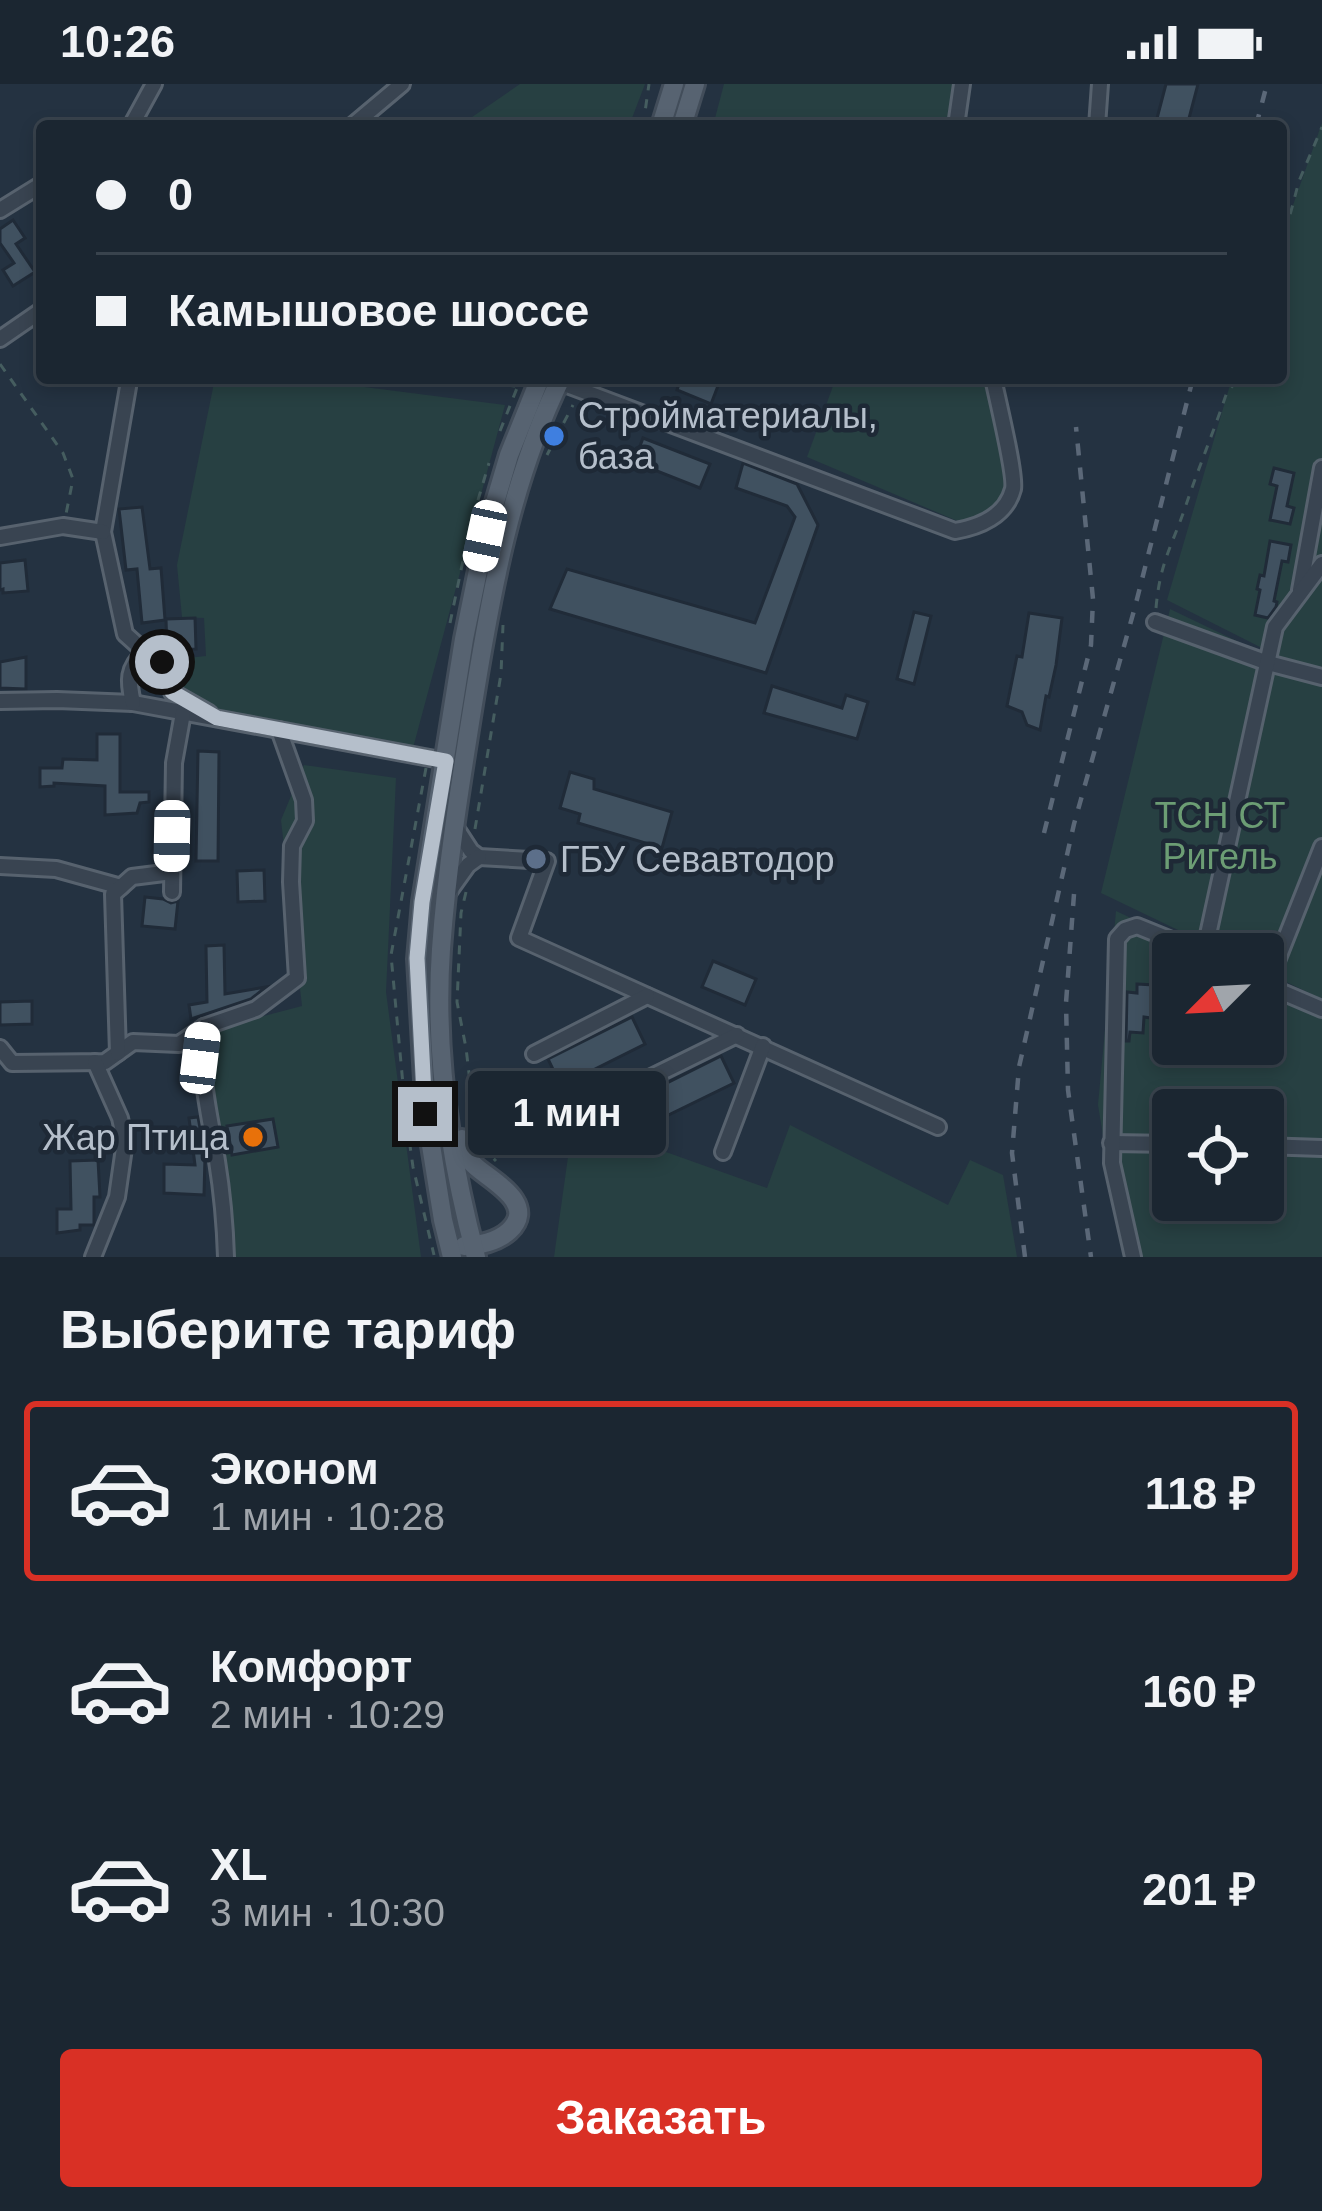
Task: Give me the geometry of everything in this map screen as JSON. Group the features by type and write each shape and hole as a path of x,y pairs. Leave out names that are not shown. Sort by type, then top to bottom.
{"main road":[{"path":"663,120 674,84"},
{"path":"684,120 695,84"},
{"path":"452,1257 425,1114 417,958 437,760 485,536 509,454 551,384"},
{"path":"474,1252 444,1078 441,953 446,896 485,629 503,542 552,384"},
{"path":"444,1078 456,1105 467,1156 506,1188 517,1215 510,1230 474,1252"},
{"path":"433,1166 454,1240 474,1252"}],"street":[{"path":"134,120 154,84"},
{"path":"359,120 402,84"},
{"path":"957,120 962,84"},
{"path":"1097,120 1100,84"},
{"path":"0,211 36,188"},
{"path":"0,339 36,314"},
{"path":"565,384 955,531 992,519 1014,487 994,384"},
{"path":"128,387 103,532 125,634 162,662 172,692 217,718"},
{"path":"1299,595 1322,468"},
{"path":"0,537 63,526 103,532"},
{"path":"1209,933 1275,627 1322,564"},
{"path":"1155,622 1322,677"},
{"path":"134,703 128,677 145,652"},
{"path":"0,701 134,703 437,760"},
{"path":"172,892 174,763 183,712"},
{"path":"0,1048 12,1063 105,1062 133,1042 179,1044 204,1027 256,1009 297,978 292,846 305,821 304,800 279,730"},
{"path":"454,825 473,858"},
{"path":"1284,939 1322,847"},
{"path":"446,896 473,858"},
{"path":"473,858 547,861 519,938 938,1127"},
{"path":"0,866 56,869 121,886"},
{"path":"118,1053 113,894 132,877 172,872"},
{"path":"1133,1257 1112,1163 1117,939 1137,926 1155,933"},
{"path":"1284,993 1322,1010"},
{"path":"534,1054 647,996"},
{"path":"204,1027 200,1058 226,1257"},
{"path":"621,1092 737,1034"},
{"path":"723,1152 763,1046"},
{"path":"93,1257 117,1197 125,1141 116,1106 95,1062"},
{"path":"1112,1142 1152,1143"},
{"path":"1284,1147 1322,1148"}],"path":[{"path":"645,120 649,84"},
{"path":"1287,226 1299,181 1322,127"},
{"path":"0,364 63,453 74,479 63,526"},
{"path":"496,384 516,386 507,412"},
{"path":"1155,622 1159,575 1168,546 1227,392 1234,384"},
{"path":"547,454 580,391"},
{"path":"505,609 501,674 461,914 457,1001 477,1142 505,1170"},
{"path":"435,1257 413,1167 391,955 437,760"}],"green space":[{"path":"520,84 645,84 631,120 468,120"},
{"path":"724,84 962,84 957,120 715,120"},
{"path":"1322,123 1322,571 1264,649 1167,600 1230,384 1287,384 1287,222"},
{"path":"214,384 341,384 505,405 413,748 215,712 175,687 177,659 206,656 204,618 182,617 177,565"},
{"path":"834,384 994,384 1014,487 974,528 807,457"},
{"name":"ТСН СТ Ригель","path":"1322,577 1322,999 1284,981 1284,933 1184,933 1101,893 1170,609 1264,654"},
{"path":"304,765 396,778 386,992 421,1257 227,1257 203,1032 302,1006 281,820"},
{"path":"1116,911 1163,933 1152,933 1152,1065 1284,1065 1284,990 1322,1008 1322,1257 1123,1257 1098,1105"},
{"path":"790,1125 948,1205 970,1160 1003,1175 1017,1257 554,1257 568,1157 638,1142 767,1188"}],"building":[{"path":"1166,84 1198,84 1189,120 1157,120"},
{"path":"13,220 25,238 16,244 35,272 13,286 3,270 14,263 0,243 0,229"},
{"path":"679,384 719,384 711,404 677,390"},
{"path":"643,438 710,464 700,488 634,462"},
{"path":"743,463 797,484 818,525 766,673 550,609 567,569 755,623 795,517 787,506 736,488"},
{"path":"1274,468 1294,473 1287,506 1294,508 1290,524 1270,520 1277,486 1270,484"},
{"path":"142,507 150,569 161,568 165,620 142,623 137,569 126,570 119,509"},
{"path":"1270,541 1291,545 1288,562 1282,561 1276,607 1268,618 1255,615"},
{"path":"25,560 28,591 3,593 0,563"},
{"path":"914,612 931,616 914,684 897,679"},
{"path":"1029,613 1062,618 1040,730 1027,725 1022,712 1007,706"},
{"path":"195,618 196,649 167,650 166,619"},
{"path":"26,657 26,689 0,688 0,662"},
{"path":"772,686 842,708 846,695 868,702 857,739 764,713"},
{"path":"97,734 120,734 120,792 149,792 149,802 140,803 137,813 105,815 105,786 54,783 40,787 40,768 62,768 63,759 97,760"},
{"path":"198,751 219,752 218,861 196,861"},
{"path":"570,772 594,779 594,789 672,812 662,848 578,823 580,814 560,808"},
{"path":"264,870 265,901 238,902 237,871"},
{"path":"145,897 178,901 175,929 142,926"},
{"path":"224,945 225,994 266,987 251,999 191,1019 189,1005 207,1002 206,946"},
{"path":"713,961 756,979 745,1005 702,987"},
{"path":"1137,984 1152,985 1151,1018 1144,1017 1143,1033 1130,1032 1126,1041 1127,992 1137,993"},
{"path":"32,1001 32,1024 0,1025 0,1002"},
{"path":"632,1017 645,1044 561,1086 548,1059"},
{"path":"721,1056 734,1083 652,1123 639,1097"},
{"path":"198,1117 205,1156 204,1195 164,1193 164,1164 195,1165 189,1118"},
{"name":"Жар Птица","path":"273,1119 278,1147 232,1155 227,1126"},
{"path":"98,1160 100,1197 94,1197 94,1225 57,1233 57,1209 71,1209 70,1161"}],"railway":[{"path":"1258,120 1267,84"},
{"path":"1025,1257 1012,1153 1019,1067 1074,824 1191,384"},
{"path":"1044,833 1091,645 1093,599 1076,427"},
{"path":"1074,894 1066,1003 1068,1090 1091,1257"}],"place":[{"name":"Стройматериалы, база","path":"554,436"},
{"name":"ГБУ Севавтодор","path":"536,859"},
{"name":"Жар Птица","path":"253,1137"}],"route":[{"path":"162,662 172,692 217,718 446,761 417,958 425,1114"}]}
